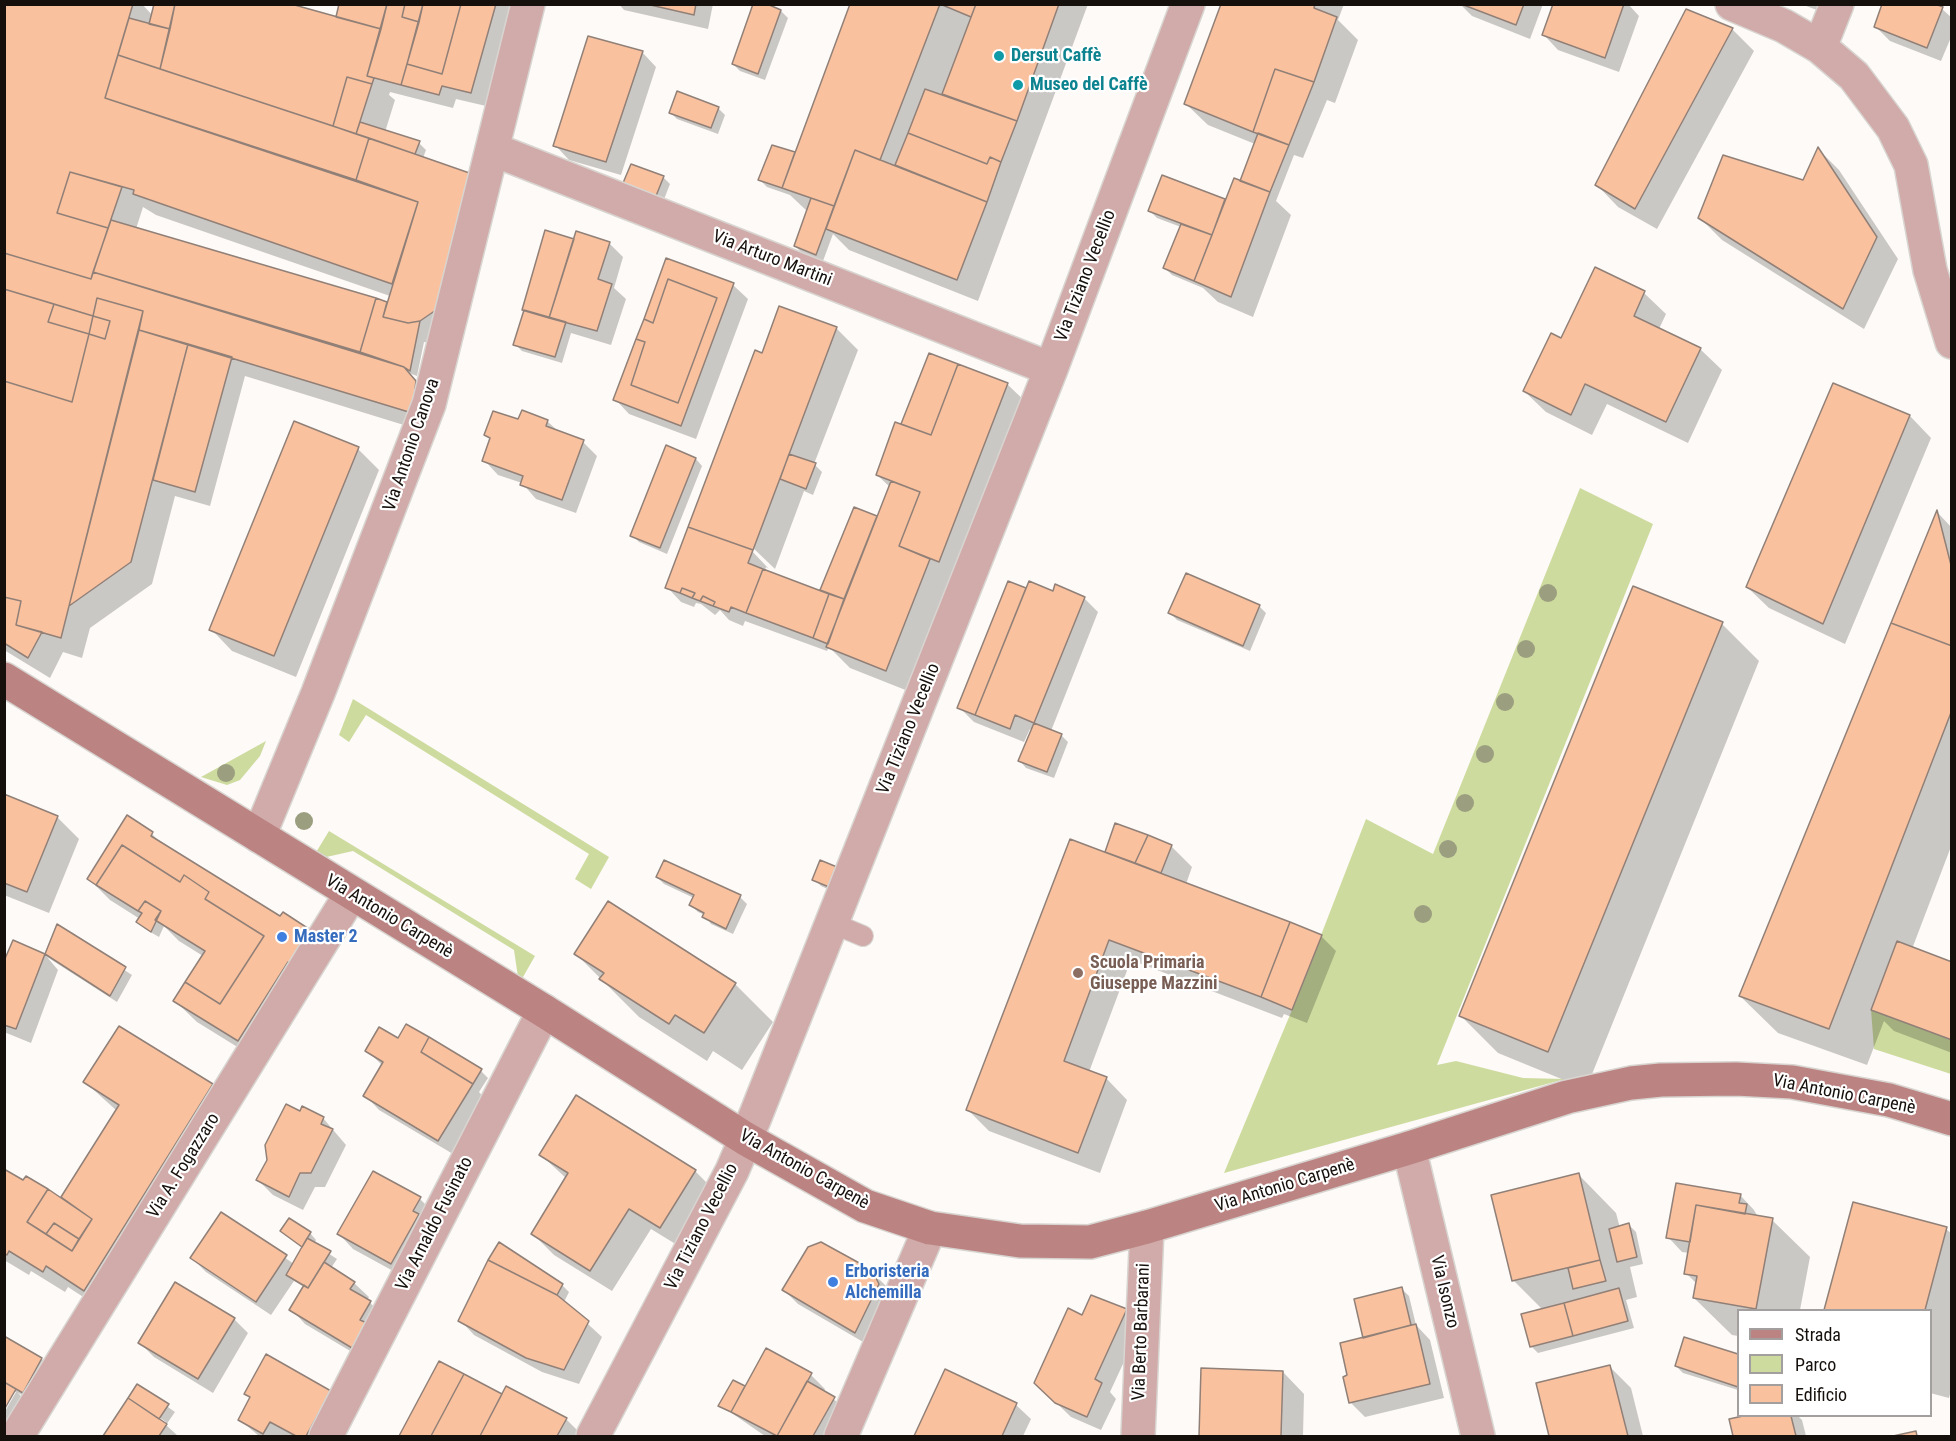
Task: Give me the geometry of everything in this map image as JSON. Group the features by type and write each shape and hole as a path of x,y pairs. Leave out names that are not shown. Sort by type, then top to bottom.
{"street":[{"name":"Via Antonio Canova","path":"259,836 327,671 429,404 528,4"},
{"name":"Via Tiziano Vecellio","path":"593,1437 746,1138 1051,369 1188,4"},
{"path":"1732,4 1784,26 1820,47 1854,76 1893,128 1911,165 1930,270 1952,342"},
{"path":"1820,47 1837,4"},
{"name":"Via Arturo Martini","path":"492,149 1051,369"},
{"name":"Via Antonio Carpenè","path":"4,679 746,1138 865,1206 930,1228 1020,1241 1090,1242 1409,1148 1567,1097 1623,1084 1661,1080 1736,1078 1792,1082 1888,1100 1952,1119"},
{"name":"Via A. Fogazzaro","path":"17,1437 351,894"},
{"name":"Via Arnaldo Fusinato","path":"326,1437 544,1011"},
{"name":"Via Isonzo","path":"1409,1148 1478,1437"},
{"name":"Via Berto Barbarani","path":"1138,1437 1147,1227"},
{"path":"841,1437 930,1228"}],"lane":[{"path":"832,923 863,936"}],"green space":[{"path":"1580,488 1653,524 1437,1065 1456,1061 1523,1078 1565,1079 1224,1173 1292,1010 1366,819 1433,854"},
{"path":"353,699 609,857 591,889 575,879 589,854 366,715 349,742 339,735"},
{"path":"266,741 260,756 240,780 227,785 201,777"},
{"path":"329,831 535,956 523,977 518,977 514,950 353,851 322,858 315,854"},
{"path":"1871,1010 1951,1040 1951,1074 1874,1049"}],"building":[{"path":"4,4 133,4 105,98 418,202 392,284 133,194 134,190 70,172 57,213 108,228 91,279 4,253"},
{"path":"154,4 175,4 170,29 149,24"},
{"path":"175,4 291,4 381,29 367,76 374,78 372,84 347,77 333,126 160,69"},
{"path":"339,4 387,4 381,29 336,17"},
{"path":"387,4 405,4 402,17 419,22 401,85 367,76"},
{"path":"405,4 423,4 419,22 402,17"},
{"path":"423,4 461,4 442,74 407,64"},
{"path":"461,4 496,4 471,93 442,86 439,95 401,85 407,64 442,74"},
{"path":"646,4 696,4 694,15"},
{"path":"753,4 767,4 781,10 758,74 732,64"},
{"path":"850,4 940,4 880,160 855,150 834,206 782,188"},
{"path":"940,4 976,4 971,17"},
{"name":"Dersut Caffè","path":"976,4 1059,4 1017,121 942,94"},
{"path":"1221,4 1315,4 1314,8 1337,17 1314,82 1275,69 1253,132 1184,104"},
{"path":"1461,4 1524,4 1516,25"},
{"path":"1553,4 1624,4 1605,58 1542,35"},
{"path":"1882,4 1935,4 1943,7 1927,48 1874,27"},
{"path":"1686,9 1733,28 1635,209 1595,185"},
{"path":"129,18 170,29 160,69 118,55"},
{"path":"588,36 643,51 606,162 553,146"},
{"path":"118,55 369,138 356,180 105,98"},
{"path":"1275,69 1314,82 1289,145 1253,132"},
{"path":"347,77 372,84 356,134 333,126"},
{"path":"925,89 1017,121 1001,162 990,157 987,164 908,133"},
{"path":"677,91 719,107 711,128 669,113"},
{"path":"360,122 420,141 415,154 356,134"},
{"path":"908,133 987,164 990,157 1001,162 987,202 895,165"},
{"path":"1258,133 1289,145 1270,192 1240,181"},
{"path":"369,138 478,176 436,310 420,321 408,323 383,317 418,202 356,180"},
{"path":"772,145 795,152 782,188 758,180"},
{"path":"1818,147 1877,237 1843,309 1698,218 1723,155 1803,180"},
{"path":"855,150 987,202 957,280 826,229"},
{"path":"631,164 664,176 656,196 623,183"},
{"path":"70,172 122,187 108,228 57,213"},
{"path":"1162,175 1225,199 1212,235 1148,211"},
{"path":"1234,178 1270,192 1231,297 1194,281"},
{"path":"811,198 834,206 816,255 794,246"},
{"path":"111,220 376,298 360,352 93,272"},
{"path":"1181,224 1212,235 1194,281 1163,268"},
{"path":"545,230 574,239 549,318 522,310"},
{"path":"576,231 610,242 598,279 612,284 597,331 549,318"},
{"path":"4,253 91,279 93,272 404,367 416,381 412,413 139,330 143,311 97,298 93,316 4,289"},
{"path":"666,258 734,283 681,426 613,400 636,339 645,342 631,385 678,403 717,298 668,279 653,323 644,319"},
{"path":"1595,267 1645,291 1634,316 1701,348 1666,422 1585,384 1571,415 1523,391 1551,333 1561,338"},
{"path":"668,279 717,298 678,403 631,385 645,342 636,339 644,319 653,323"},
{"path":"4,289 54,304 48,322 89,334 72,402 4,381"},
{"path":"97,298 143,311 61,638 16,625 21,601 4,597 4,381 72,402 89,334 105,339 110,321 93,316"},
{"path":"376,298 387,302 383,317 408,323 420,321 410,371 360,352"},
{"path":"54,304 93,316 89,334 48,322"},
{"path":"779,306 837,327 753,550 688,527 755,350 762,353"},
{"path":"524,310 566,322 555,357 513,345"},
{"path":"93,316 110,321 105,339 89,334"},
{"path":"139,330 188,344 131,562 69,606"},
{"path":"188,344 232,357 195,492 153,480"},
{"path":"929,353 958,364 931,435 901,424"},
{"path":"958,364 1008,383 939,562 899,546 920,492 876,475 895,422 931,435"},
{"path":"1833,383 1910,415 1823,624 1746,587"},
{"path":"522,410 548,420 546,426 584,440 562,500 520,485 523,476 482,461 490,438 484,435 493,411 518,419"},
{"path":"294,421 359,447 274,656 209,630"},
{"path":"666,445 696,458 660,548 630,536"},
{"path":"789,454 816,463 806,489 780,479"},
{"path":"891,481 920,492 899,546 930,559 886,671 826,647"},
{"path":"854,507 877,516 844,599 820,590"},
{"path":"1937,510 1952,569 1952,646 1891,623"},
{"path":"688,527 753,550 748,563 763,569 746,613 731,607 729,612 713,606 715,602 703,596 700,601 692,598 695,593 682,588 680,593 665,588"},
{"path":"763,569 829,594 813,638 746,613"},
{"path":"1186,573 1260,605 1243,646 1168,613"},
{"path":"1008,581 1026,588 975,715 957,708"},
{"path":"1029,581 1053,591 1055,584 1085,597 1034,723 1015,715 1010,729 975,715"},
{"path":"1633,586 1723,622 1548,1052 1459,1016"},
{"path":"682,588 695,593 692,598 680,593"},
{"path":"829,594 844,599 828,644 813,638"},
{"path":"703,596 715,602 713,606 700,601"},
{"path":"4,597 21,601 16,625 42,632 28,658 4,643"},
{"path":"1891,623 1952,646 1952,710 1829,1029 1739,996"},
{"path":"1034,723 1062,734 1047,772 1018,761"},
{"path":"4,794 58,816 27,892 4,883"},
{"path":"127,815 153,832 151,836 280,916 283,912 312,931 291,963 288,962 238,1041 173,1001 185,982 220,1004 264,936 205,899 209,892 184,875 180,882 122,845 96,885 87,879"},
{"path":"1115,823 1148,835 1135,863 1105,852"},
{"path":"1148,835 1172,845 1161,873 1135,863"},
{"path":"1070,839 1290,922 1261,997 1109,940 1064,1061 1107,1077 1078,1153 966,1110"},
{"path":"122,845 180,882 184,875 209,892 205,899 264,936 220,1004 185,982 205,951 155,920 161,911 145,901 138,911 96,885"},
{"path":"664,860 741,895 726,929 702,917 704,913 689,905 694,895 656,877"},
{"path":"820,860 837,867 829,887 812,880"},
{"path":"145,901 161,911 151,932 136,922 142,913 138,911"},
{"path":"608,901 736,983 704,1033 675,1015 669,1024 599,979 604,973 574,954"},
{"path":"1290,922 1322,935 1292,1010 1261,997"},
{"path":"57,924 126,967 110,996 45,954"},
{"path":"13,940 45,954 16,1029 4,1025 4,961"},
{"path":"1897,941 1952,962 1952,1040 1871,1010"},
{"path":"406,1024 429,1037 421,1052 473,1084 438,1141 363,1096 383,1062 365,1051 379,1027 398,1038"},
{"path":"119,1026 213,1084 84,1291 46,1266 43,1272 9,1251 7,1255 4,1253 4,1169 23,1180 26,1176 48,1189 27,1222 72,1251 92,1219 61,1197 119,1105 83,1082"},
{"path":"429,1037 482,1069 473,1084 421,1052"},
{"path":"576,1095 696,1170 660,1228 629,1209 590,1271 531,1234 568,1173 539,1155"},
{"path":"286,1104 300,1111 302,1106 324,1117 321,1124 333,1129 311,1173 300,1173 289,1197 256,1180 267,1160 265,1145"},
{"path":"373,1171 421,1197 413,1211 419,1214 391,1264 337,1234"},
{"path":"1579,1173 1600,1260 1512,1281 1491,1195"},
{"path":"1676,1183 1741,1194 1739,1203 1747,1204 1745,1214 1696,1205 1690,1242 1666,1238"},
{"path":"48,1189 92,1219 79,1239 54,1223 46,1234 27,1222"},
{"path":"1853,1202 1947,1227 1925,1309 1824,1309"},
{"path":"1696,1205 1773,1218 1756,1309 1693,1298 1697,1276 1684,1274"},
{"path":"221,1212 287,1255 256,1302 190,1258"},
{"path":"289,1218 311,1232 302,1247 280,1231"},
{"path":"54,1223 79,1239 72,1251 46,1234"},
{"path":"1629,1223 1637,1257 1617,1262 1609,1229"},
{"path":"307,1238 331,1251 308,1288 286,1275"},
{"path":"499,1242 563,1284 557,1295 488,1260"},
{"path":"821,1242 872,1270 879,1284 855,1333 782,1290 808,1247"},
{"path":"488,1260 557,1295 589,1321 564,1370 526,1358 458,1321"},
{"path":"1600,1260 1606,1281 1573,1289 1568,1268"},
{"path":"324,1262 355,1282 350,1289 371,1301 360,1320 367,1323 352,1348 289,1310 304,1285 308,1288"},
{"path":"175,1282 235,1318 198,1379 138,1343"},
{"path":"1402,1287 1411,1325 1363,1338 1354,1299"},
{"path":"1619,1288 1628,1321 1573,1336 1564,1303"},
{"path":"1091,1295 1127,1309 1095,1379 1102,1383 1087,1417 1055,1403 1034,1383 1068,1308 1082,1315"},
{"path":"1564,1303 1573,1336 1530,1347 1521,1314"},
{"path":"1416,1324 1430,1384 1349,1403 1343,1377 1347,1375 1340,1343"},
{"path":"4,1336 42,1358 23,1393 4,1382"},
{"path":"1684,1337 1737,1354 1737,1387 1675,1366"},
{"path":"766,1348 812,1373 777,1436 731,1412"},
{"path":"266,1354 331,1391 306,1436 296,1436 270,1422 263,1434 238,1420 250,1397 244,1394"},
{"path":"439,1361 464,1374 431,1436 399,1436"},
{"path":"1610,1365 1628,1436 1549,1436 1536,1383"},
{"path":"1201,1368 1283,1371 1281,1436 1199,1436"},
{"path":"945,1369 1017,1403 1002,1436 914,1436"},
{"path":"464,1374 502,1394 480,1436 431,1436"},
{"path":"733,1380 745,1386 731,1412 718,1406"},
{"path":"807,1381 835,1397 813,1436 777,1436"},
{"path":"4,1382 16,1389 4,1410"},
{"path":"137,1384 169,1404 159,1419 128,1398"},
{"path":"506,1386 567,1418 557,1436 480,1436"},
{"path":"128,1398 167,1424 159,1436 103,1436"},
{"path":"1791,1417 1796,1436 1733,1436 1729,1419"},
{"path":"1916,1431 1917,1436 1893,1436"}],"place":[{"name":"Dersut Caffè","path":"999,56"},
{"name":"Museo del Caffè","path":"1018,85"},
{"name":"Master 2","path":"282,937"},
{"name":"Scuola Primaria Giuseppe Mazzini","path":"1078,973"},
{"name":"Erboristeria Alchemilla","path":"833,1282"}]}
